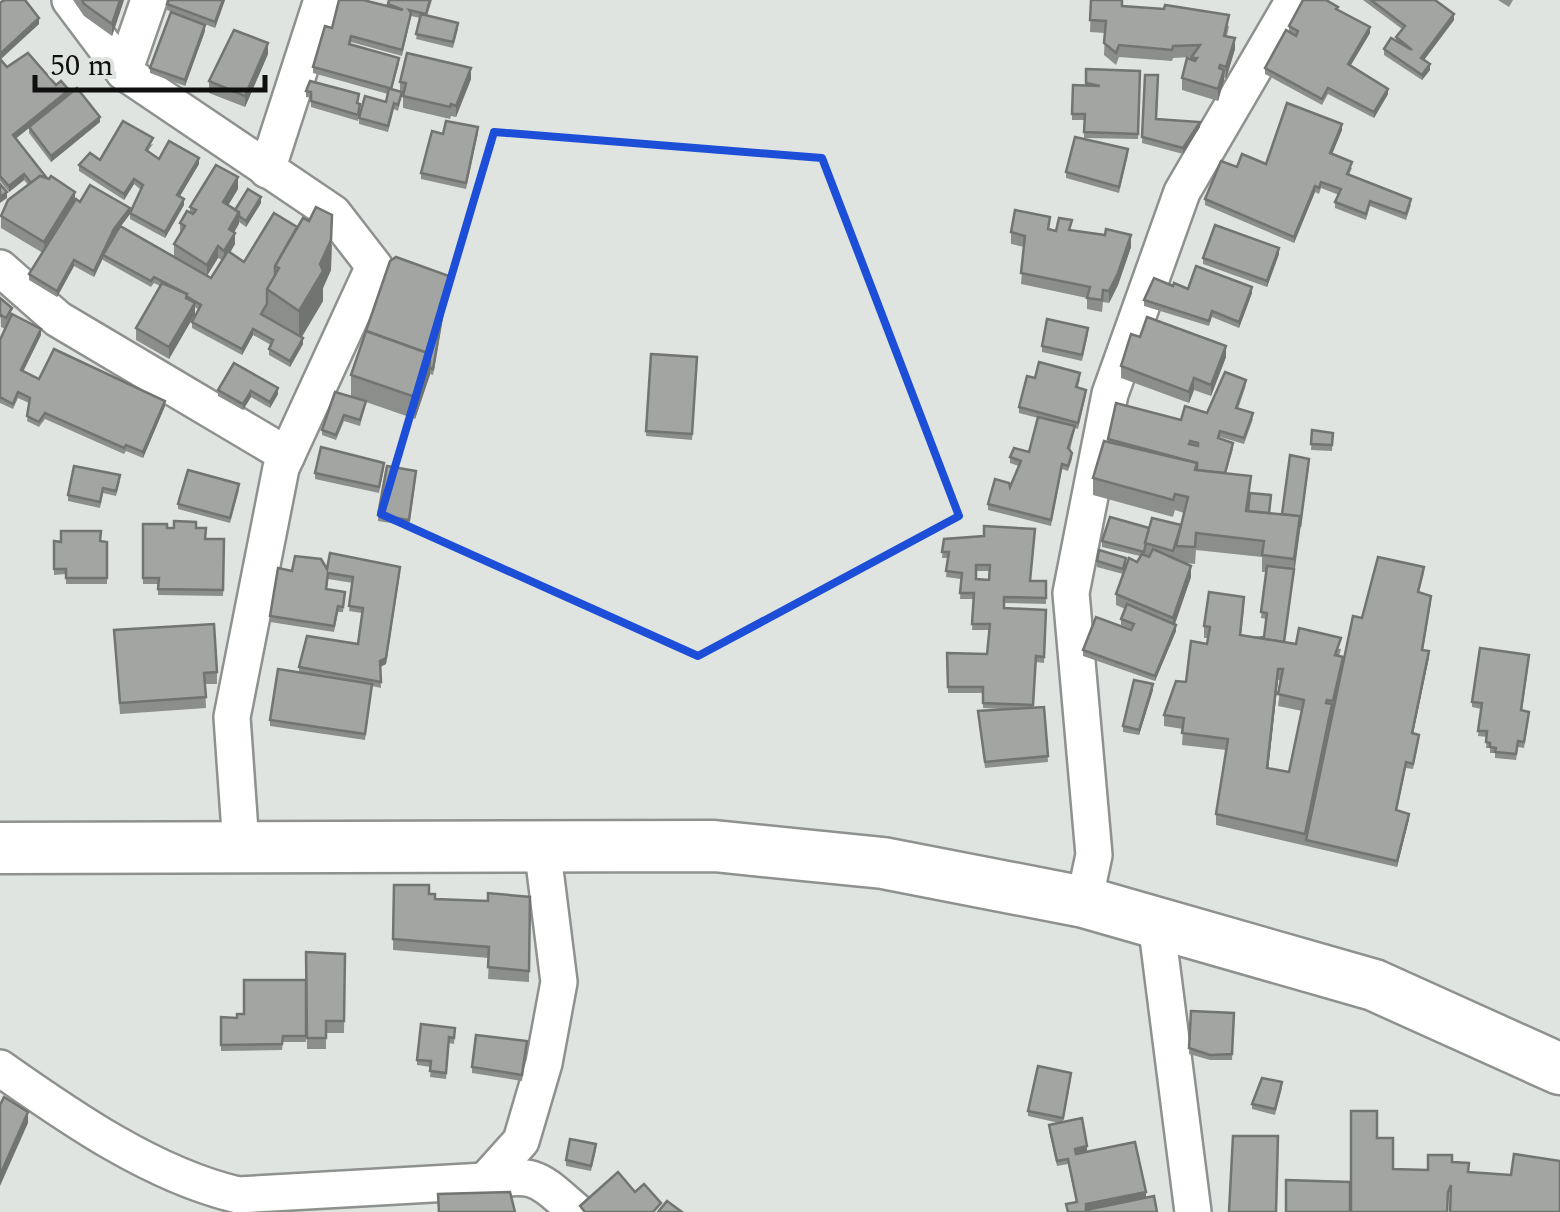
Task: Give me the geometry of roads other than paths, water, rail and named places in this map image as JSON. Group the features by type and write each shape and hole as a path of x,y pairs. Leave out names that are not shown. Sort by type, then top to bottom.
{"main road":[{"path":"0,848 714,846 864,861 1084,902 1374,984 1560,1069"}],"street":[{"path":"70,0 124,72 333,213 374,266 281,468 232,718 241,846"},
{"path":"124,72 150,0"},
{"path":"267,170 322,0"},
{"path":"1084,902 1094,855 1071,594 1110,394 1182,192 1294,0"},
{"path":"0,268 58,318 287,455"},
{"path":"0,1068 72,1118 199,1186 238,1194 485,1181 522,1158 558,982 542,846"},
{"path":"1156,922 1192,1212"},
{"path":"522,1158 577,1212"}]}
